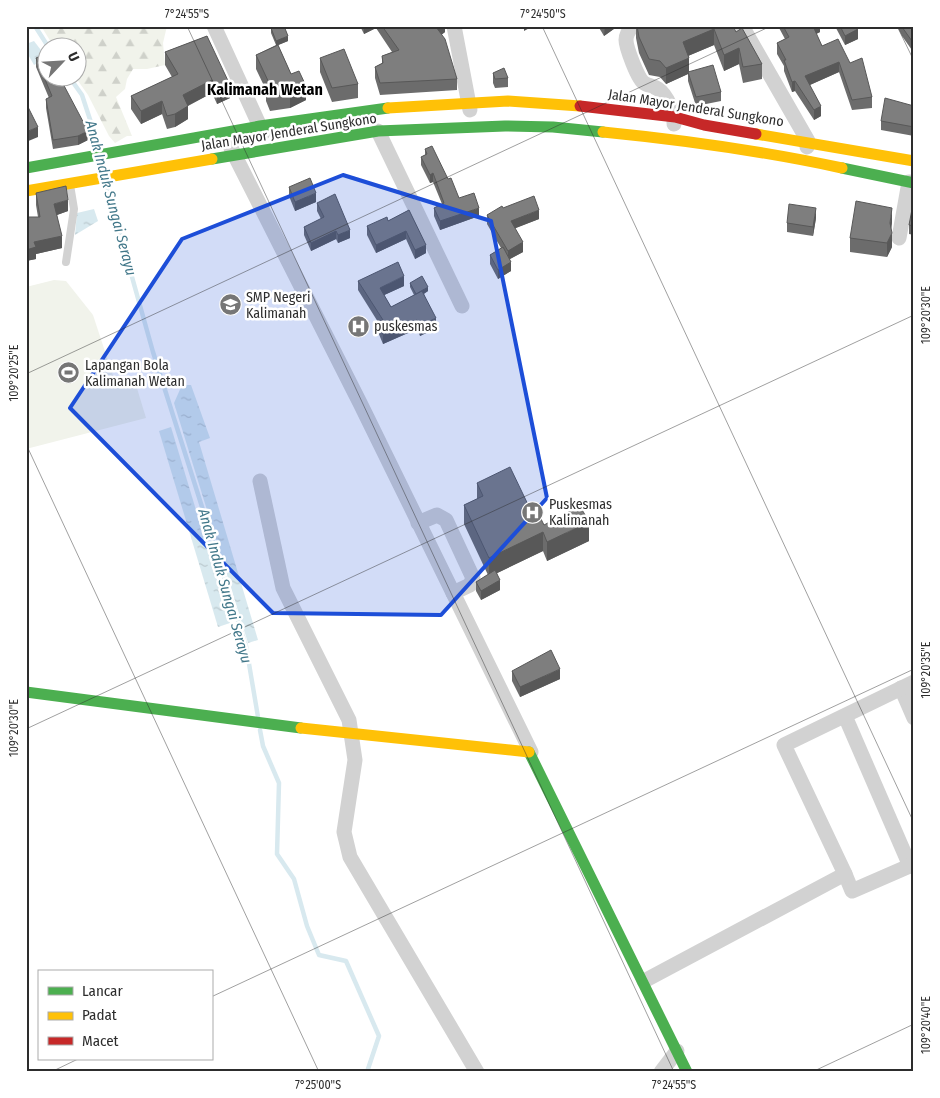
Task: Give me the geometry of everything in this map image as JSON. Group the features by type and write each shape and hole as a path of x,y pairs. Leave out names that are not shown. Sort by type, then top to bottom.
{"main road":[{"name":"Jalan Mayor Jenderal Sungkono","path":"26,168 260,126 384,108 508,101 614,109 675,118 914,161"},
{"name":"Jalan Mayor Jenderal Sungkono","path":"26,192 378,131 471,126 553,127 672,139 806,160 911,183"},
{"path":"26,692 352,735 531,752 687,1072"}],"street":[{"path":"214,26 269,149"},
{"path":"454,26 470,104 471,126"},
{"path":"633,26 626,36 626,43 639,78 644,83 660,90 675,118 672,139"},
{"path":"742,26 808,141 806,160"},
{"path":"378,131 462,306"},
{"path":"225,133 234,155 531,752"},
{"path":"900,238 911,183"},
{"path":"260,480 283,588 349,720 355,760 344,832 350,857 477,1072"},
{"path":"418,523 437,516 446,520 473,578 470,585 453,593"},
{"path":"844,716 912,865 852,891 784,745 907,685 914,718"},
{"path":"644,981 844,874"},
{"path":"661,1072 677,1051"}],"lane":[{"path":"66,262 74,209 70,183"}],"highlighted area":[{"path":"343,175 491,221 547,498 441,615 273,613 70,408 182,239"}],"green space":[{"path":"41,26 167,26 163,43 165,65 147,69 133,69 127,79 125,89 116,97 132,136 127,136 115,143 109,136 83,88 88,88 88,38 48,38"},
{"name":"Lapangan Bola Kalimanah Wetan","path":"54,280 66,281 93,315 116,385 136,385 146,418 26,449 26,287"}],"water":[{"path":"34,41 38,46 38,63 34,65 26,51 26,44"},
{"path":"94,209 98,221 75,235 77,213"},
{"path":"182,385 191,385 210,438 199,442 258,640 248,643 174,403"},
{"path":"171,427 230,623 218,627 159,431"}],"building":[{"path":"284,26 288,36 276,41 271,28"},
{"path":"382,26 437,26 445,39 457,79 380,83 375,67 383,63 382,56 399,50"},
{"path":"637,26 733,26 736,32 742,28 762,64 743,67 739,48 724,55 714,29 683,42 689,58 666,68 660,61 649,59 639,37"},
{"path":"783,26 813,26 822,46 838,39 850,63 862,58 872,97 852,100 839,62 805,76 821,106 814,110 795,81 792,82 784,60 786,60 777,43 789,37"},
{"path":"840,26 857,26 858,29 845,36"},
{"path":"914,26 914,44 902,27"},
{"path":"207,36 230,85 217,91 212,80 183,95 188,106 175,114 167,116 162,101 141,111 131,96 178,74 165,52"},
{"path":"278,45 291,74 299,71 306,86 290,94 270,97 266,87 270,85 256,55"},
{"path":"344,49 358,84 332,88 320,58"},
{"path":"713,65 721,92 696,97 688,72"},
{"path":"504,68 508,78 495,79 493,73"},
{"path":"49,88 65,88 88,131 78,136 53,140 46,99 52,96"},
{"path":"885,98 914,106 914,127 881,121"},
{"path":"26,103 38,127 26,132"},
{"path":"432,146 448,179 451,178 459,198 474,193 479,208 440,221 434,208 444,203 433,173 430,175 421,157 427,154 425,149"},
{"path":"310,178 316,193 295,202 289,187"},
{"path":"66,186 68,200 54,204 62,236 34,242 36,247 26,250 26,217 40,217 36,193"},
{"path":"335,194 350,230 338,235 336,231 311,243 304,227 324,217 317,203"},
{"path":"534,196 539,210 511,221 523,242 508,251 487,215 502,206 503,208"},
{"path":"856,201 892,208 890,223 892,233 887,243 850,238"},
{"path":"789,204 816,208 813,227 787,223"},
{"path":"914,204 914,226 909,225"},
{"path":"409,210 426,245 415,250 406,231 376,245 367,226 387,217 388,221"},
{"path":"503,247 511,262 498,270 490,255"},
{"path":"398,262 404,276 380,288 391,307 422,291 436,318 420,326 417,320 383,335 378,322 383,320 358,281"},
{"path":"422,276 428,287 416,294 410,283"},
{"path":"510,467 533,515 538,513 544,525 580,506 589,522 547,542 543,532 489,558 464,505 483,496 477,483"},
{"path":"495,570 500,580 481,591 476,582"},
{"path":"551,650 560,669 520,687 512,671"}],"waterway":[{"name":"Anak Induk Sungai Serayu","path":"35,26 43,38"},
{"name":"Anak Induk Sungai Serayu","path":"77,88 82,95 99,147"},
{"name":"Anak Induk Sungai Serayu","path":"106,184 153,352 246,646 258,717"},
{"name":"Anak Induk Sungai Serayu","path":"260,730 263,746 279,783 277,854 294,879 307,926 319,955 346,961 379,1036 367,1072"}],"traffic: fast":[{"path":"26,168 260,126 388,108"},
{"path":"212,159 378,131 505,126 553,127 603,132"},
{"path":"842,168 914,183"},
{"path":"26,692 301,728"},
{"path":"529,752 687,1072"}],"traffic: slow":[{"path":"388,108 508,101 580,106"},
{"path":"603,132 783,156 842,168"},
{"path":"756,134 914,161"},
{"path":"26,191 212,159"},
{"path":"301,728 529,752"}],"traffic: jam":[{"path":"580,106 675,117 704,125 756,134"}],"place":[{"name":"SMP Negeri Kalimanah","path":"230,305"},
{"name":"puskesmas","path":"358,326"},
{"name":"Lapangan Bola Kalimanah Wetan","path":"69,373"},
{"name":"Puskesmas Kalimanah","path":"533,512"}],"district":[{"name":"Kalimanah Wetan","path":"265,89"}]}
